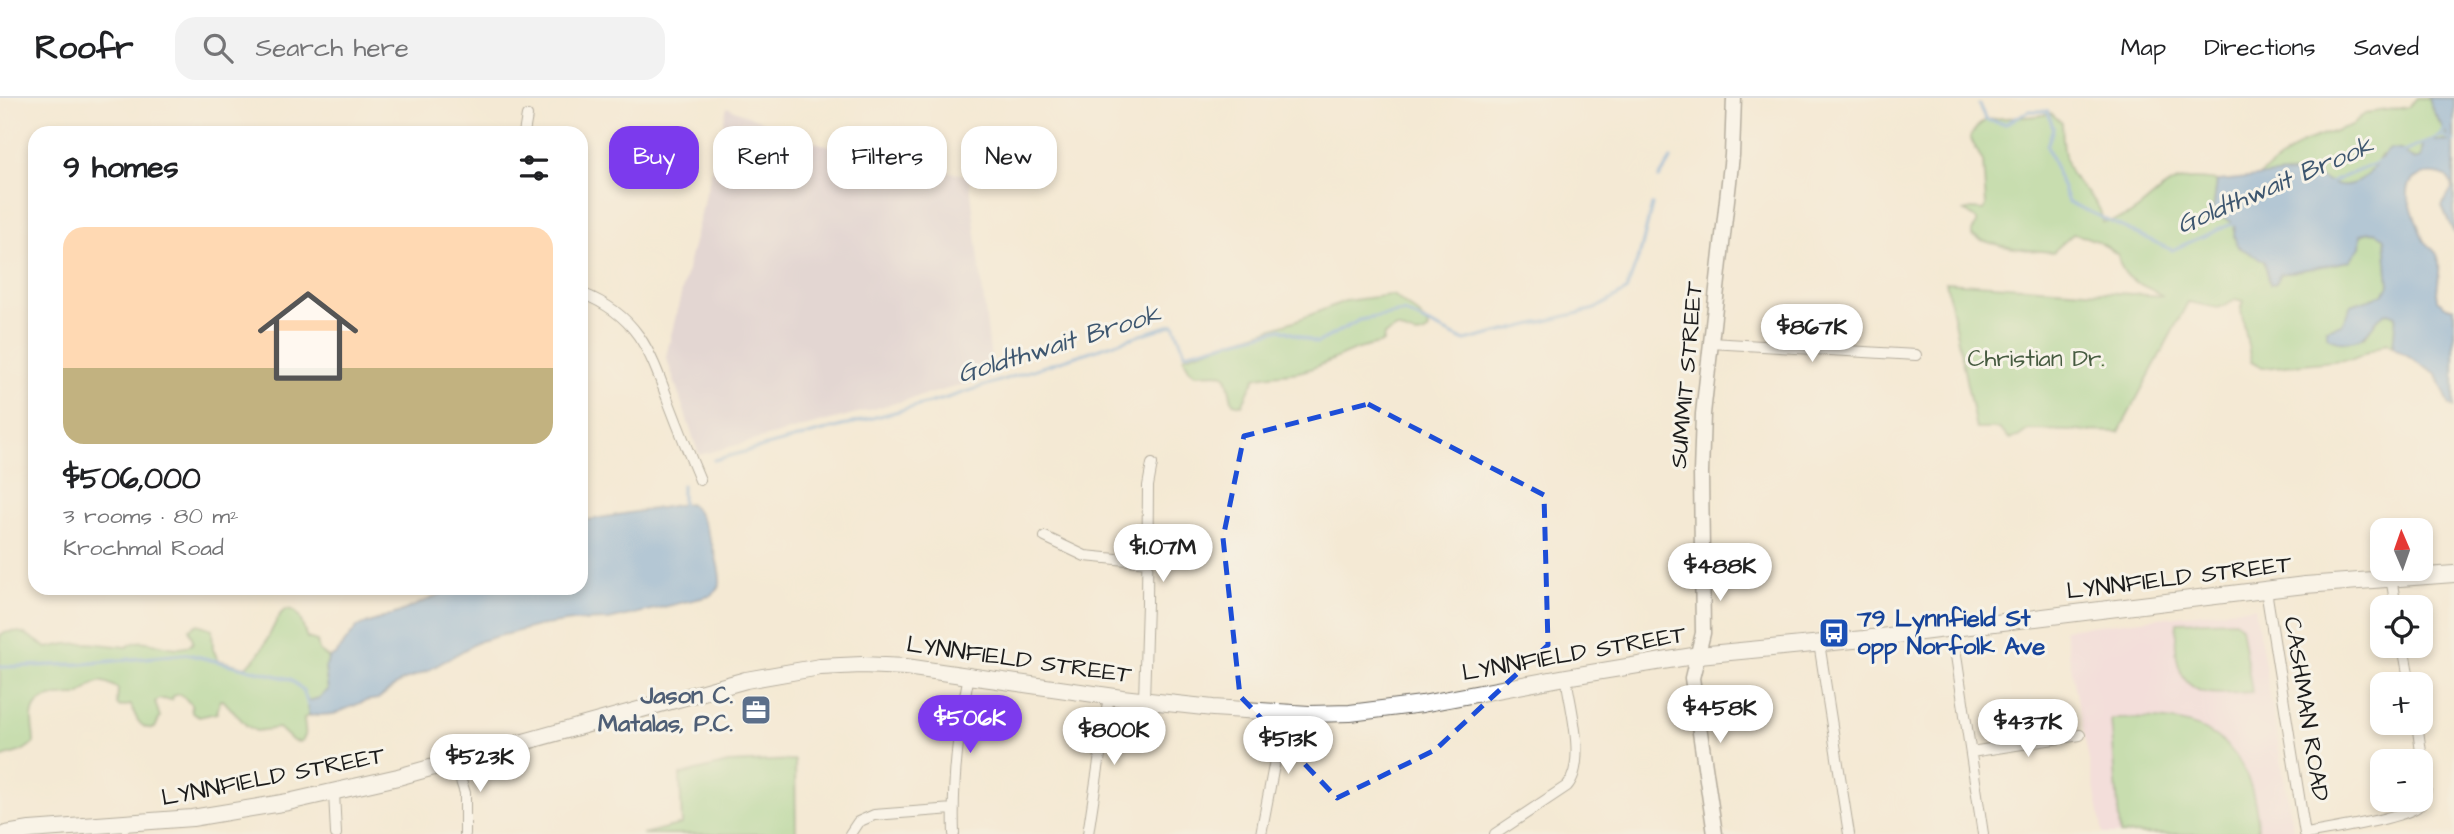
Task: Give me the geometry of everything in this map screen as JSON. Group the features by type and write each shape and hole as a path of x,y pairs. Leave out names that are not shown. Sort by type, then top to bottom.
{"main road":[{"name":"SUMMIT STREET","path":"1715,834 1692,678 1703,633 1702,431 1732,155 1734,98"},
{"name":"LYNNFIELD STREET","path":"2433,575 2454,574"},
{"name":"LYNNFIELD STREET","path":"6,834 30,830 96,830 192,818 334,792 398,777 746,680 820,667 862,664 906,667 1144,701 1284,713 1330,714 1395,709 1566,677 1699,656 2370,580"}],"street":[{"path":"525,126 527,116"},
{"path":"588,296 625,320 644,342 656,364 700,480"},
{"path":"1710,342 1916,355"},
{"path":"1144,701 1148,486 1152,464"},
{"path":"1045,537 1085,556 1148,562"},
{"name":"CASHMAN ROAD","path":"2266,590 2306,834"},
{"path":"1952,629 1983,834"},
{"path":"1819,643 1849,834"},
{"path":"954,834 955,752 969,675"},
{"path":"1495,834 1567,786 1573,779 1578,761 1566,677"},
{"path":"1088,834 1109,696"},
{"path":"1261,834 1284,713"},
{"path":"1971,752 2080,735"},
{"path":"2306,834 2402,814 2420,805 2425,798 2426,788 2419,735"},
{"path":"454,760 465,793 465,834"},
{"path":"334,792 336,834"},
{"path":"850,834 858,822 874,815 953,809"}],"highlighted area":[{"path":"1368,404 1544,495 1548,645 1435,750 1337,798 1240,696 1223,538 1244,436"}],"shaded area":[{"path":"727,107 774,126 722,126"},
{"path":"813,142 827,145 827,189 947,189 947,171 961,174 961,189 971,189 993,377 699,455 666,356 713,164 713,189 813,189"},
{"path":"2255,607 2294,834 2103,834 2064,629"}],"green space":[{"path":"2417,98 2428,98 2450,142 2428,140 2423,145 2422,158 2415,160 2401,150 2381,155 2364,178 2346,185 2305,174 2256,178 2302,143 2352,125 2365,113 2408,107"},
{"name":"Christian Dr.","path":"2051,113 2062,123 2070,172 2099,207 2102,222 2125,217 2178,181 2217,181 2213,211 2235,224 2234,236 2265,261 2270,284 2280,274 2349,261 2361,235 2374,232 2385,238 2389,285 2384,294 2351,305 2342,324 2327,329 2364,338 2381,315 2389,312 2396,315 2393,347 2387,343 2353,359 2264,368 2251,361 2241,310 2244,301 2236,299 2218,308 2188,302 2119,432 2028,430 2010,439 1999,429 1976,429 1946,282 2163,296 2134,281 2124,272 2118,255 2086,237 2073,234 2053,252 2002,246 1972,236 1977,220 1964,211 1984,210 1986,205 1983,162 1971,135 1980,124 1991,119"},
{"path":"1390,295 1419,315 1429,330 1417,335 1397,328 1384,335 1380,344 1359,349 1313,368 1255,378 1242,405 1233,403 1225,375 1195,374 1183,357 1297,320 1345,301"},
{"path":"286,609 298,615 307,638 317,641 319,651 329,658 325,668 328,690 319,698 308,701 308,716 304,718 305,734 300,742 293,741 279,728 256,731 247,726 223,700 220,700 217,713 199,717 192,713 191,704 180,694 173,696 172,700 160,699 155,702 160,717 155,728 145,727 139,722 131,705 120,707 117,704 118,689 100,682 79,695 42,700 37,704 32,719 34,743 22,751 0,758 0,635 19,632 47,648 90,643 127,647 134,643 150,642 176,648 192,644 189,629 198,624 212,629 213,649 218,660 245,667 259,653"},
{"path":"2235,620 2241,626 2252,692 2213,694 2197,689 2182,675 2179,665 2177,622"},
{"path":"2111,719 2171,720 2207,731 2222,741 2235,755 2246,774 2255,802 2258,831 2221,834 2120,834"},
{"path":"795,760 796,834 642,834 682,824 680,775 728,763"}],"water":[{"path":"2428,98 2454,98 2454,234 2442,206 2453,186 2448,178 2435,174 2422,175 2412,182 2408,195 2424,241 2438,257 2437,300 2447,307 2454,307 2454,408 2450,406 2437,375 2393,347 2396,315 2389,312 2383,315 2357,340 2340,341 2327,336 2327,329 2342,324 2351,305 2384,294 2389,285 2385,238 2374,232 2361,234 2360,247 2349,261 2280,274 2276,283 2270,284 2264,261 2237,246 2235,224 2213,211 2217,181 2298,174 2345,185 2358,182 2369,174 2390,149 2401,150 2414,160 2421,158 2423,145 2428,140 2450,142"},
{"path":"689,503 695,508 706,528 718,565 720,586 710,596 609,620 538,626 480,641 427,671 400,682 378,699 365,701 334,714 308,716 308,701 319,698 328,690 325,668 329,658 335,655 357,627 439,595 588,595 588,520"}],"waterway":[{"name":"Goldthwait Brook","path":"1979,105 1986,120 2005,124 2029,111 2048,111 2053,128 2047,146 2068,202 2172,250 2236,222"},
{"name":"Goldthwait Brook","path":"2401,153 2441,136 2447,125"},
{"path":"2441,136 2454,141"},
{"name":"Goldthwait Brook","path":"1659,178 1671,159"},
{"name":"Goldthwait Brook","path":"2327,184 2381,161"},
{"name":"Goldthwait Brook","path":"714,460 944,399 1174,324 1185,353 1281,329 1317,343 1360,320 1404,312 1465,341 1595,309 1626,291 1641,250 1652,205"},
{"name":"Goldthwait Brook","path":"682,485 682,505"},
{"name":"Goldthwait Brook","path":"0,667 81,664 187,654 290,679 303,690 308,705 312,705"}],"place":[{"name":"79 Lynnfield St opp Norfolk Ave","path":"1834,633"},
{"name":"Jason C. Matalas, P.C.","path":"756,710"}]}
